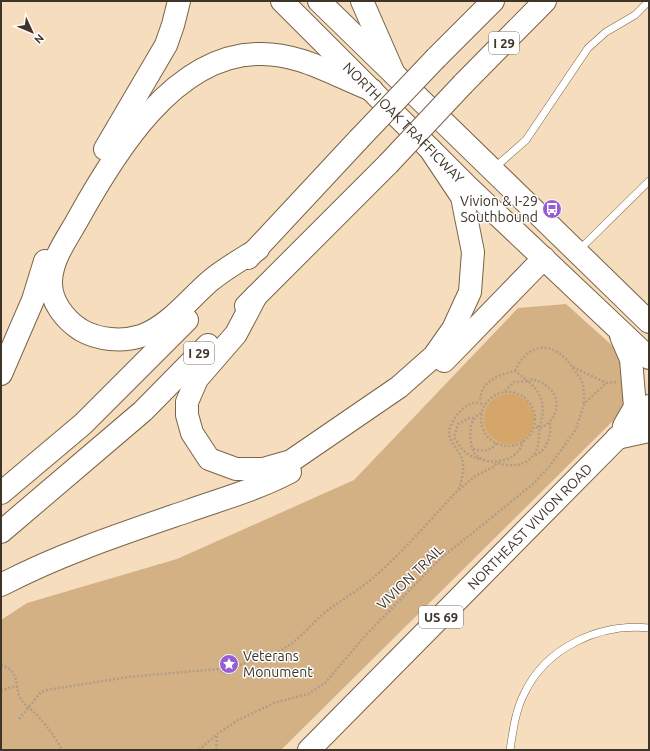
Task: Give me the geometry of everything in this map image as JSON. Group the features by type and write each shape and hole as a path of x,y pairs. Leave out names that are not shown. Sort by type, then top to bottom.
{"main road":[{"path":"1,374 33,300 46,258 76,200 166,45 179,1"},
{"name":"NORTH OAK TRAFFICWAY","path":"282,1 468,187 649,358"},
{"name":"NORTH OAK TRAFFICWAY","path":"319,1 492,170 645,316"},
{"path":"362,1 394,74"},
{"name":"I 29","path":"1,493 83,424 258,249 359,139 493,1"},
{"name":"I 29","path":"1,532 143,411 388,164 463,84 546,1"},
{"path":"258,249 211,280 174,316 157,328 140,337 110,339 84,332 69,321 54,298 51,282 53,263 86,204 129,137 173,90 190,77 209,66 229,59 249,54 275,55 308,62 344,80 372,90"},
{"path":"256,296 236,334 197,379 188,402 187,415 192,433 209,459 236,469 263,470 291,461 400,387 434,356 453,330 470,292 473,252 462,198 430,149"},
{"path":"468,187 502,201 645,340 649,342"},
{"path":"1,585 55,560 106,539 257,488 315,459 358,432 424,381 544,258"},
{"path":"617,438 635,407 631,359 618,329"},
{"name":"NORTHEAST VIVION ROAD","path":"309,750 649,406"},
{"path":"617,438 649,431"}],"lane":[{"path":"492,170 526,140 588,48 606,32 635,15 649,1"},
{"path":"577,252 649,181"},
{"path":"510,750 517,710 524,692 547,662 562,650 595,633 621,628 649,628"}],"path":[{"path":"515,371 523,357 542,347 558,351 572,366 583,384 584,404"},
{"name":"VIVION TRAIL","path":"199,750 217,734 238,720 274,703 308,694 325,683 365,636 440,559 533,484 548,467 576,429 584,404 606,384 572,366"},
{"path":"480,402 480,397 484,387 500,374 515,371 528,381 543,400 543,418 539,428 539,444 534,456"},
{"path":"524,441 510,446 497,443 490,439 482,427 482,413 484,406 493,396 505,391 514,382 532,380 542,383 550,388 555,396 557,405 555,413 550,422 539,428"},
{"path":"19,719 42,692 47,690 140,676 217,669 229,674 235,671 239,665 279,651 308,630 333,606 361,587 387,565 458,490 474,476 493,467 497,463 510,458 521,450 524,441 535,426 535,411 527,398 520,394 505,391"},
{"path":"458,490 462,480 462,459 450,438 449,431 457,415 465,407 474,402 480,402 484,406"},
{"path":"482,413 474,418 469,418 458,424 454,437 458,444 471,456 476,459 484,459"},
{"path":"474,418 471,427 474,453 484,459 497,463 519,465 538,454 547,444 551,429 550,422"},
{"path":"535,426 539,428"},
{"path":"473,449 479,451 490,450 497,443"},
{"path":"1,665 6,666 14,674 18,687 17,691 21,699 48,727 62,750"},
{"path":"1,691 11,687 18,687"},
{"path":"216,750 217,734"}],"shaded area":[{"path":"566,304 625,357 632,402 281,750 1,750 1,620 27,603 177,559 354,480 518,308"},
{"path":"509,394 519,396 527,401 532,409 534,419 532,429 527,437 519,442 509,444 499,442 491,437 486,429 484,419 486,409 491,401 499,396"}],"place":[{"name":"Vivion & I-29 Southbound","path":"552,209"},
{"name":"Veterans Monument","path":"229,664"}]}
